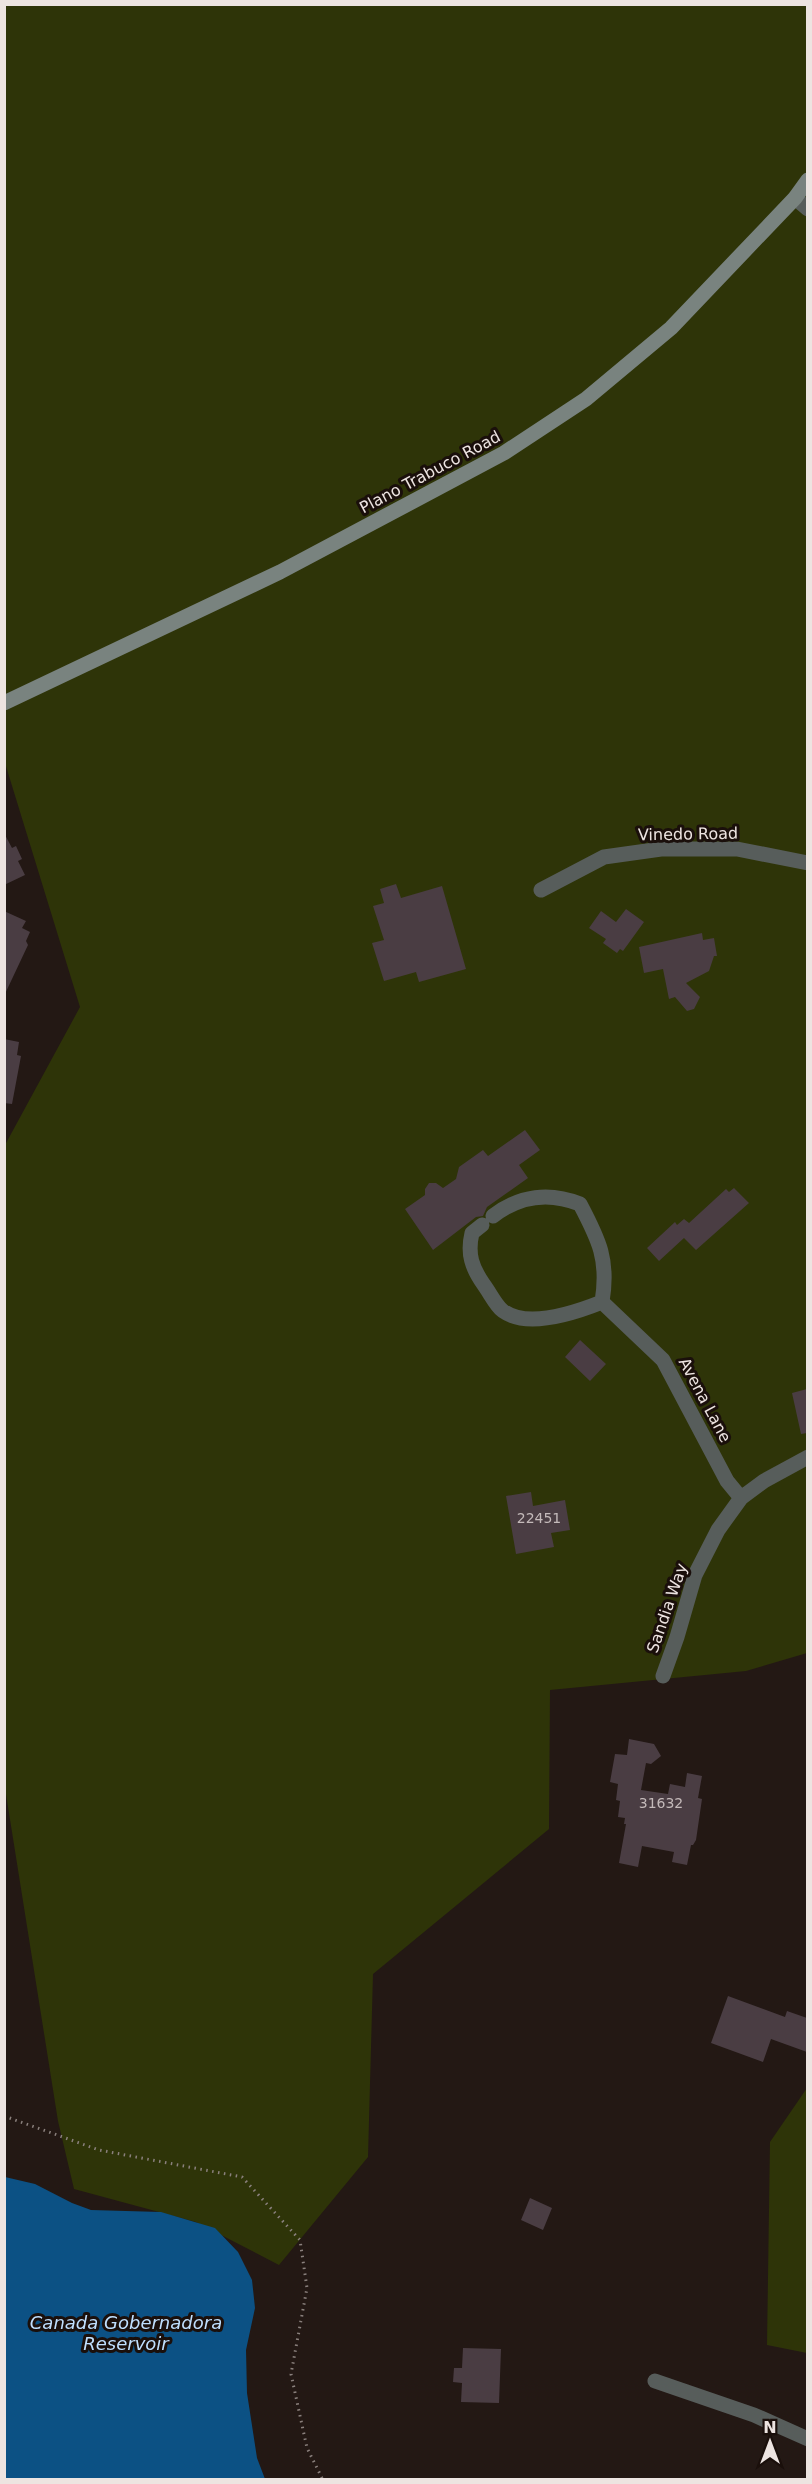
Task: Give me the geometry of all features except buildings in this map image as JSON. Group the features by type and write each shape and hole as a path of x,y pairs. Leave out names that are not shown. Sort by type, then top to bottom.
{"street":[{"name":"Plano Trabuco Road","path":"4,703 280,572 504,453 586,399 670,328 795,198 807,180"},
{"path":"795,198 807,209"},
{"name":"Vinedo Road","path":"541,890 604,857 661,849 737,849 807,863"},
{"path":"533,1196 564,1197 580,1204 599,1239 605,1285 602,1302 574,1314 542,1319 516,1317 502,1311 476,1273 469,1258 472,1233 507,1205 533,1196"},
{"name":"Avena Lane","path":"602,1302 663,1360 727,1481 741,1498"},
{"name":"Sandia Way","path":"663,1676 695,1575 718,1530 741,1498 773,1475 807,1457"},
{"path":"655,2381 754,2415 807,2439"}],"path":[{"path":"4,2116 99,2150 242,2177 300,2240 307,2288 291,2374 307,2448 323,2480"}],"green space":[{"path":"4,5 807,5 807,1653 746,1671 550,1690 549,1829 373,1974 368,2157 279,2265 196,2222 74,2189 58,2121 5,1788 5,1145 80,1007 5,763"},
{"path":"807,2088 807,2353 767,2345 770,2142"}],"water":[{"name":"Canada Gobernadora Reservoir","path":"5,2177 35,2184 91,2210 161,2212 215,2228 238,2252 252,2280 255,2308 246,2350 247,2393 257,2458 265,2479 5,2479"}]}
